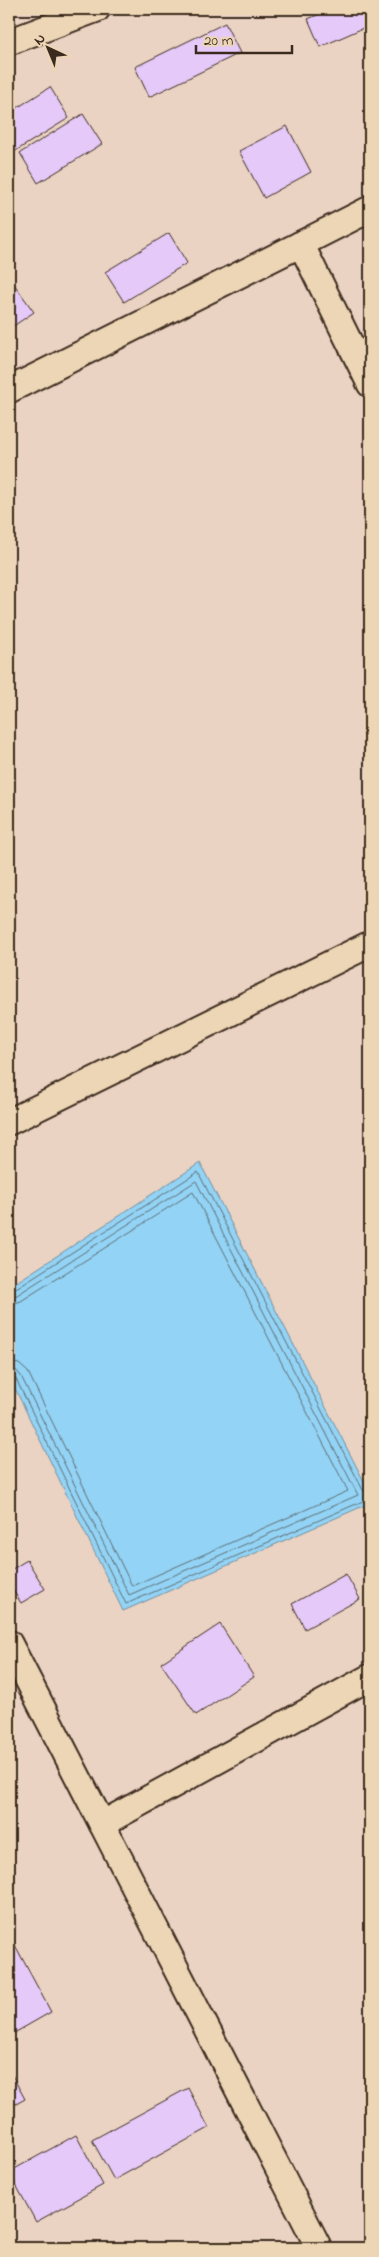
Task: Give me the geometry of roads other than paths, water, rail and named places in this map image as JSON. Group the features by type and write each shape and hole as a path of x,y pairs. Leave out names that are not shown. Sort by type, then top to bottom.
{"street":[{"path":"9,42 96,9"},
{"path":"9,390 370,210"},
{"path":"301,244 370,384"},
{"path":"9,1122 370,944"},
{"path":"9,1643 319,2248"},
{"path":"102,1824 370,1677"}],"water":[{"path":"200,1163 370,1493 370,1503 123,1611 9,1376 9,1287"}]}
